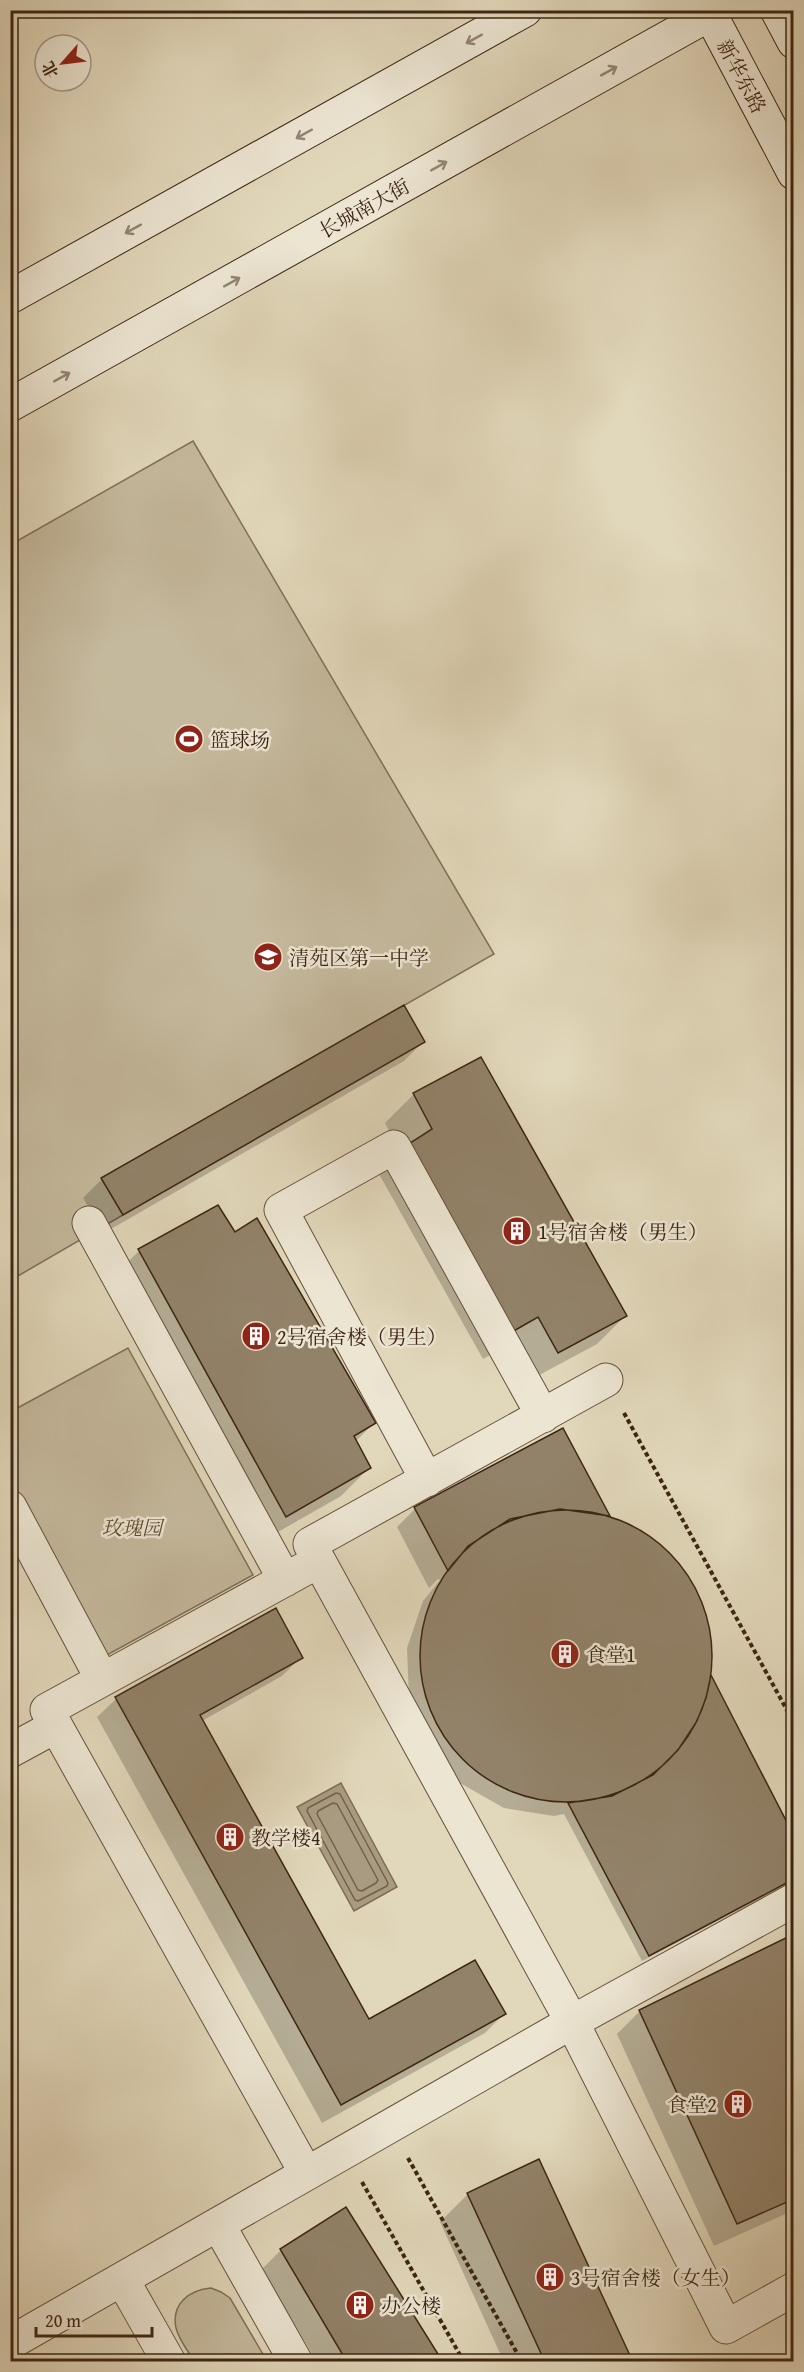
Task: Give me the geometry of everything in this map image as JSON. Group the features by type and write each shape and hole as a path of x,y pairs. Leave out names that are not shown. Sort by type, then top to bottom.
{"street":[{"path":"10,297 525,10"},
{"path":"777,10 794,42"},
{"name":"新华东路","path":"711,12 794,173"},
{"name":"长城南大街","path":"10,405 711,12"},
{"path":"427,1480 281,1210 394,1147 543,1416"},
{"path":"89,1222 285,1580"},
{"path":"606,1380 310,1544 572,2022 726,2327 792,2293"},
{"path":"10,1507 102,1679"},
{"path":"306,2173 47,1710 319,1561"},
{"path":"10,1751 56,1726"},
{"path":"10,2343 572,2022 794,1900"},
{"path":"218,2224 296,2361"},
{"path":"122,2279 169,2361"}],"path":[{"path":"606,1380 794,1723"},
{"path":"390,2125 522,2361"},
{"path":"345,2151 464,2361"}],"green space":[{"name":"篮球场","path":"193,441 494,954 102,1178 123,1215 11,1280 10,545"},
{"name":"玫瑰园","path":"128,1348 253,1575 107,1655 11,1480 10,1412"},
{"path":"211,2288 230,2298 267,2361 194,2361 177,2332 176,2312 179,2305 189,2295"}],"water":[{"path":"341,1783 397,1887 354,1911 297,1807"}],"building":[{"path":"404,1005 425,1042 123,1215 101,1178"},
{"name":"1号宿舍楼（男生）","path":"481,1057 627,1316 558,1353 538,1317 512,1332 407,1145 432,1129 413,1093"},
{"name":"2号宿舍楼（男生）","path":"218,1205 235,1232 257,1218 376,1423 354,1436 371,1468 286,1517 138,1249"},
{"path":"563,1428 610,1516 560,1509 510,1519 468,1546 448,1571 414,1507"},
{"name":"食堂1","path":"566,1510 594,1513 622,1521 647,1535 669,1553 687,1575 701,1600 709,1628 712,1656 709,1684 701,1712 687,1737 669,1759 647,1777 622,1791 594,1799 566,1802 538,1799 510,1791 485,1777 463,1759 445,1737 431,1712 423,1684 420,1656 423,1628 431,1600 445,1575 463,1553 485,1535 510,1521 538,1513"},
{"name":"教学楼4","path":"276,1608 303,1658 200,1715 369,2019 475,1960 506,2014 341,2105 115,1697"},
{"path":"711,1675 794,1836 794,1879 649,1956 568,1803 612,1796 653,1775 678,1750 697,1721 706,1698"},
{"name":"食堂2","path":"794,1934 794,2199 737,2224 639,2010"},
{"name":"3号宿舍楼（女生）","path":"539,2159 633,2362 545,2362 467,2193"},
{"name":"办公楼","path":"346,2207 443,2362 347,2362 280,2249"}],"place":[{"name":"篮球场","path":"189,739"},
{"name":"清苑区第一中学","path":"268,957"},
{"name":"1号宿舍楼（男生）","path":"517,1231"},
{"name":"2号宿舍楼（男生）","path":"256,1336"},
{"name":"食堂1","path":"565,1654"},
{"name":"教学楼4","path":"230,1837"},
{"name":"食堂2","path":"738,2104"},
{"name":"3号宿舍楼（女生）","path":"550,2277"},
{"name":"办公楼","path":"360,2305"}]}
